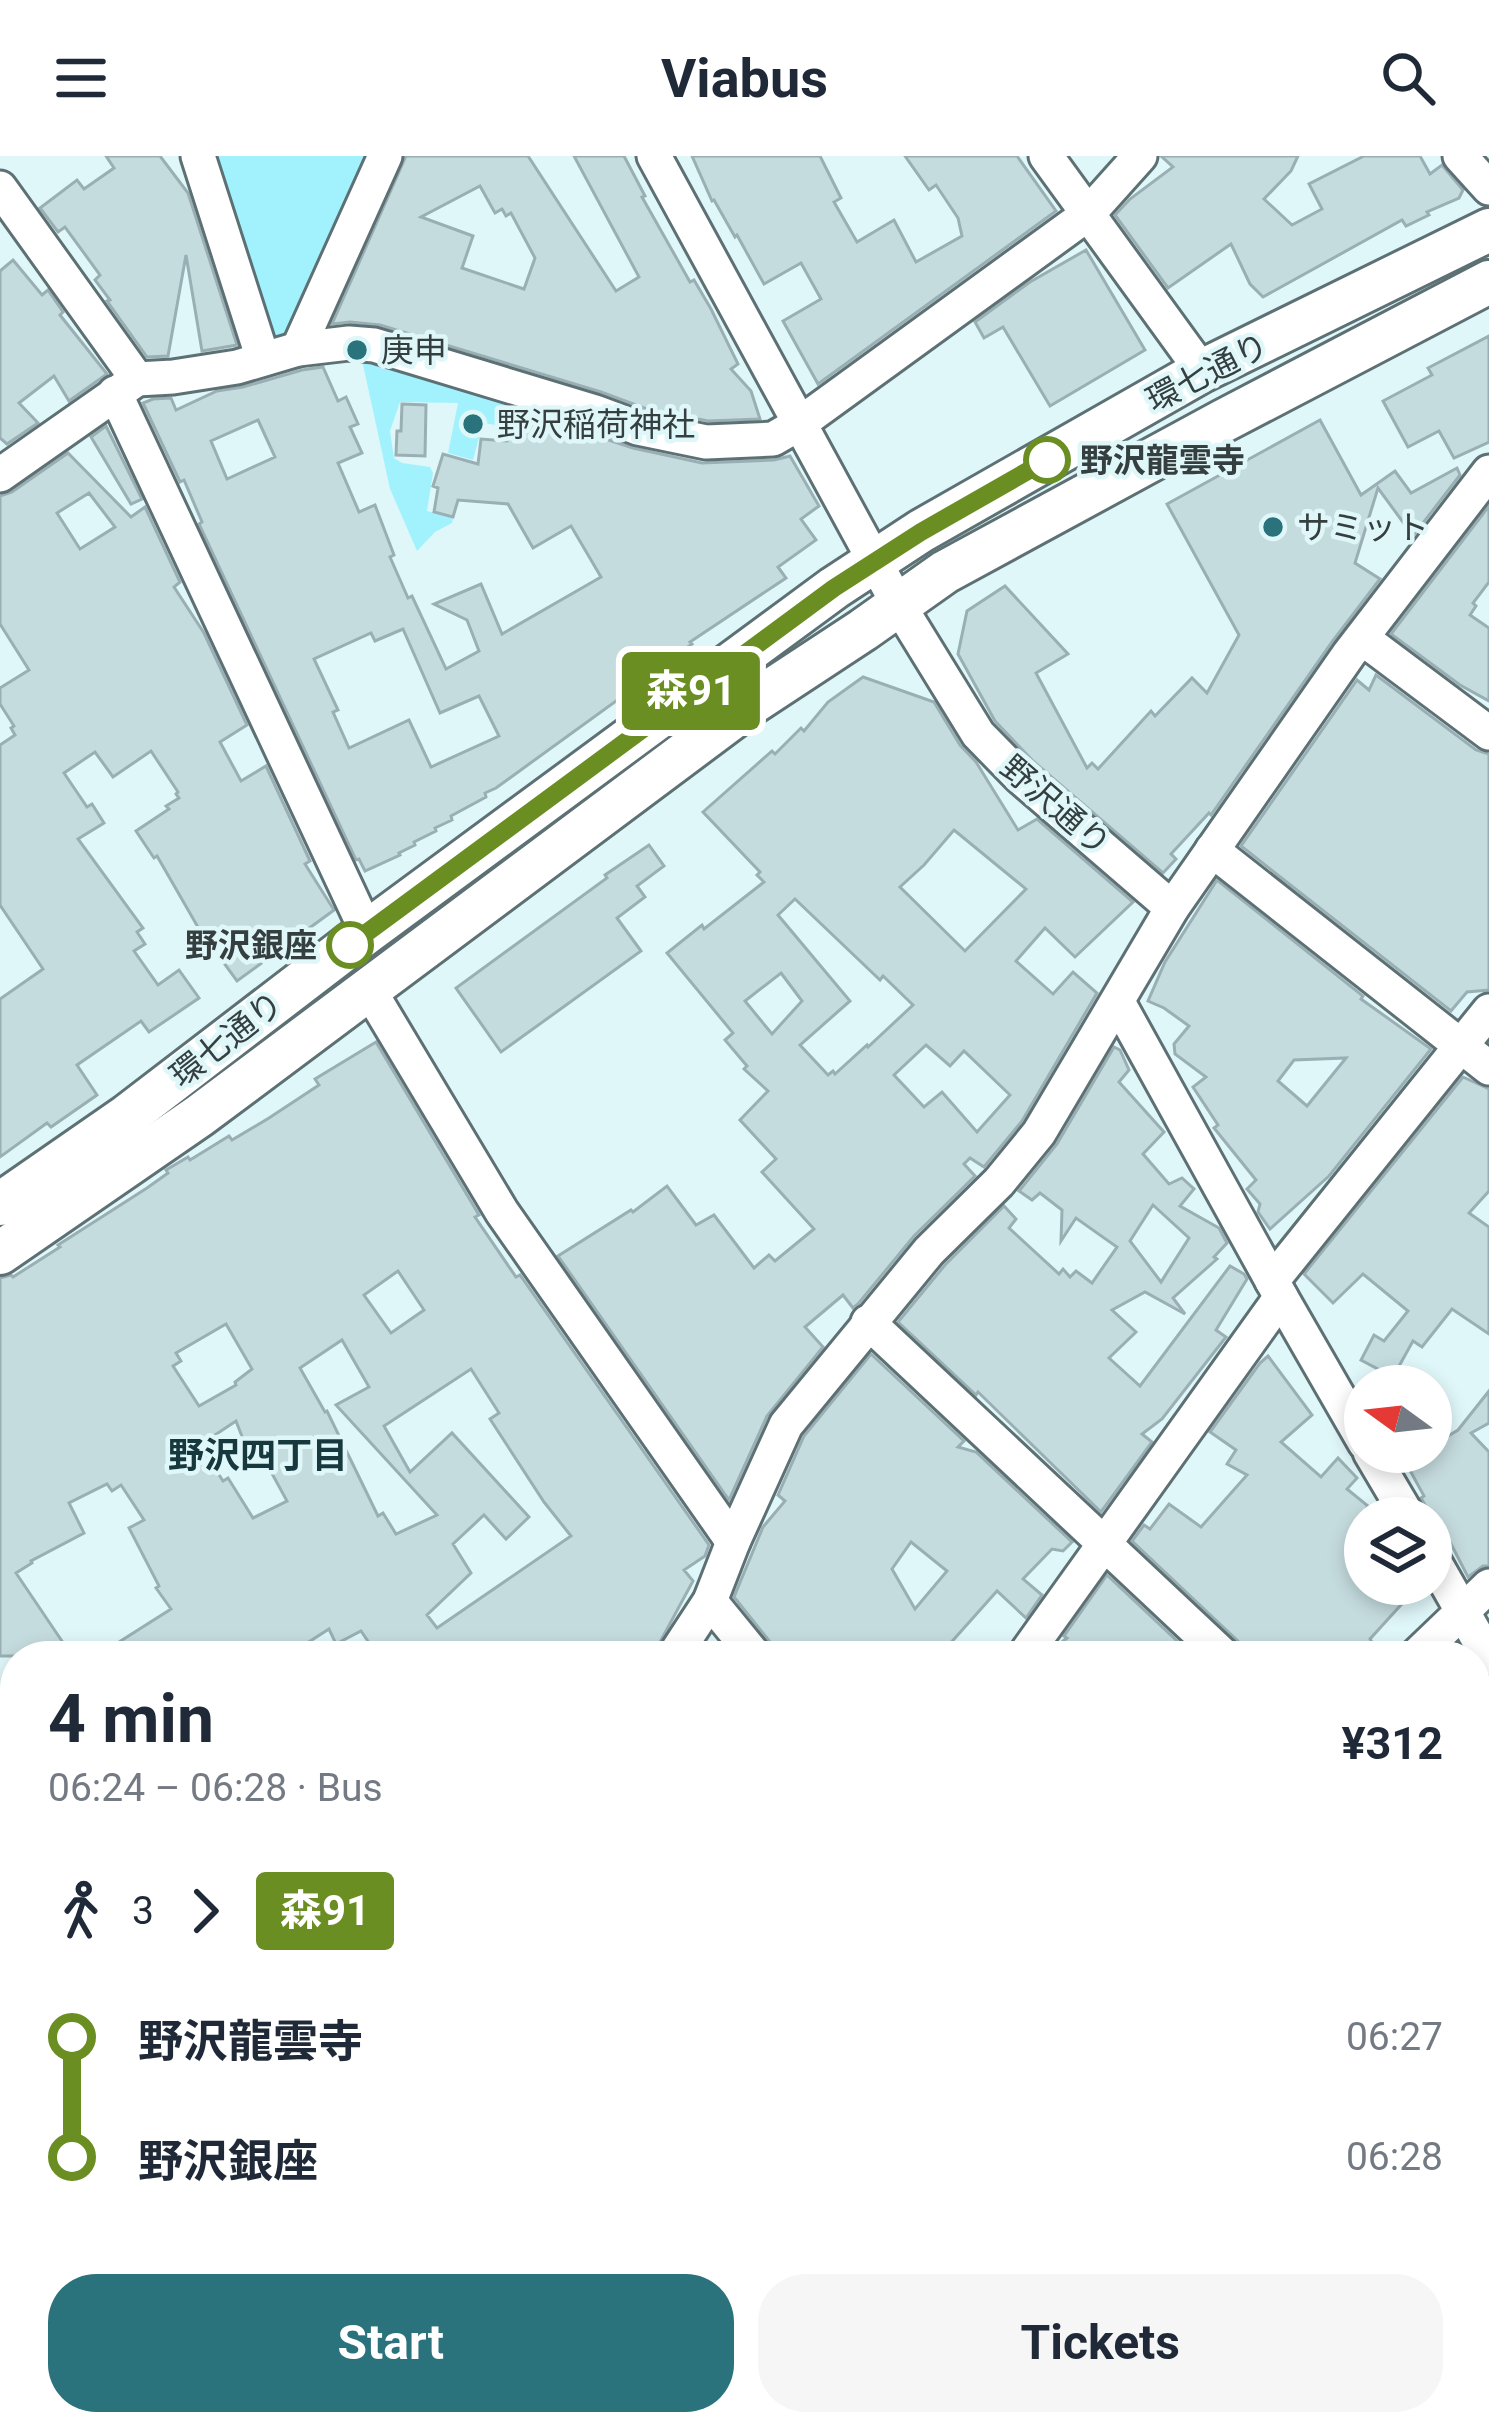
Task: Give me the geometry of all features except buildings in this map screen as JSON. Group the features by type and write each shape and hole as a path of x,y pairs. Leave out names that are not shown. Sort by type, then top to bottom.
{"main road":[{"name":"環七通り","path":"5,1226 127,1116 367,932 874,561 1202,371 1489,230"},
{"name":"環七通り","path":"5,1226 199,1116 752,703 964,561 1489,282"}],"street":[{"path":"198,156 263,359"},
{"path":"298,349 385,156"},
{"name":"野沢通り","path":"654,156 898,604 978,734 1019,776 1172,908"},
{"path":"1046,156 1202,371"},
{"path":"0,475 126,386 237,368 298,349 349,343 374,345 638,428 706,442 773,439 1088,214 1140,156"},
{"path":"1460,156 1489,188"},
{"path":"0,188 126,386 367,932"},
{"path":"684,1641 710,1601 786,1425 929,1251 999,1182 1039,1132 1172,908 1362,638 1489,472"},
{"path":"1362,638 1489,734"},
{"path":"1212,850 1489,1068"},
{"path":"368,988 502,1212 733,1542"},
{"path":"1118,1002 1344,1407"},
{"path":"1035,1641 1276,1289 1489,1011"},
{"path":"868,1322 1208,1641"},
{"path":"1431,1641 1489,1586"},
{"path":"1452,1593 1479,1641"},
{"path":"710,1601 742,1641"}],"shaded area":[{"path":"203,156 379,156 295,340 266,351"},
{"path":"367,355 512,401 503,426 483,423 473,460 448,453 458,403 400,402 390,431 394,458 430,467 427,511 453,518 417,551 390,489 362,360"}],"bus line":[{"name":"森91","path":"350,945 834,588 1047,460"}],"place":[{"name":"庚申","path":"357,350"},
{"name":"野沢稲荷神社","path":"473,424"},
{"name":"野沢龍雲寺","path":"1047,460"},
{"name":"サミット","path":"1273,527"},
{"name":"野沢銀座","path":"350,945"}],"district":[{"name":"野沢四丁目","path":"258,1455"}]}
